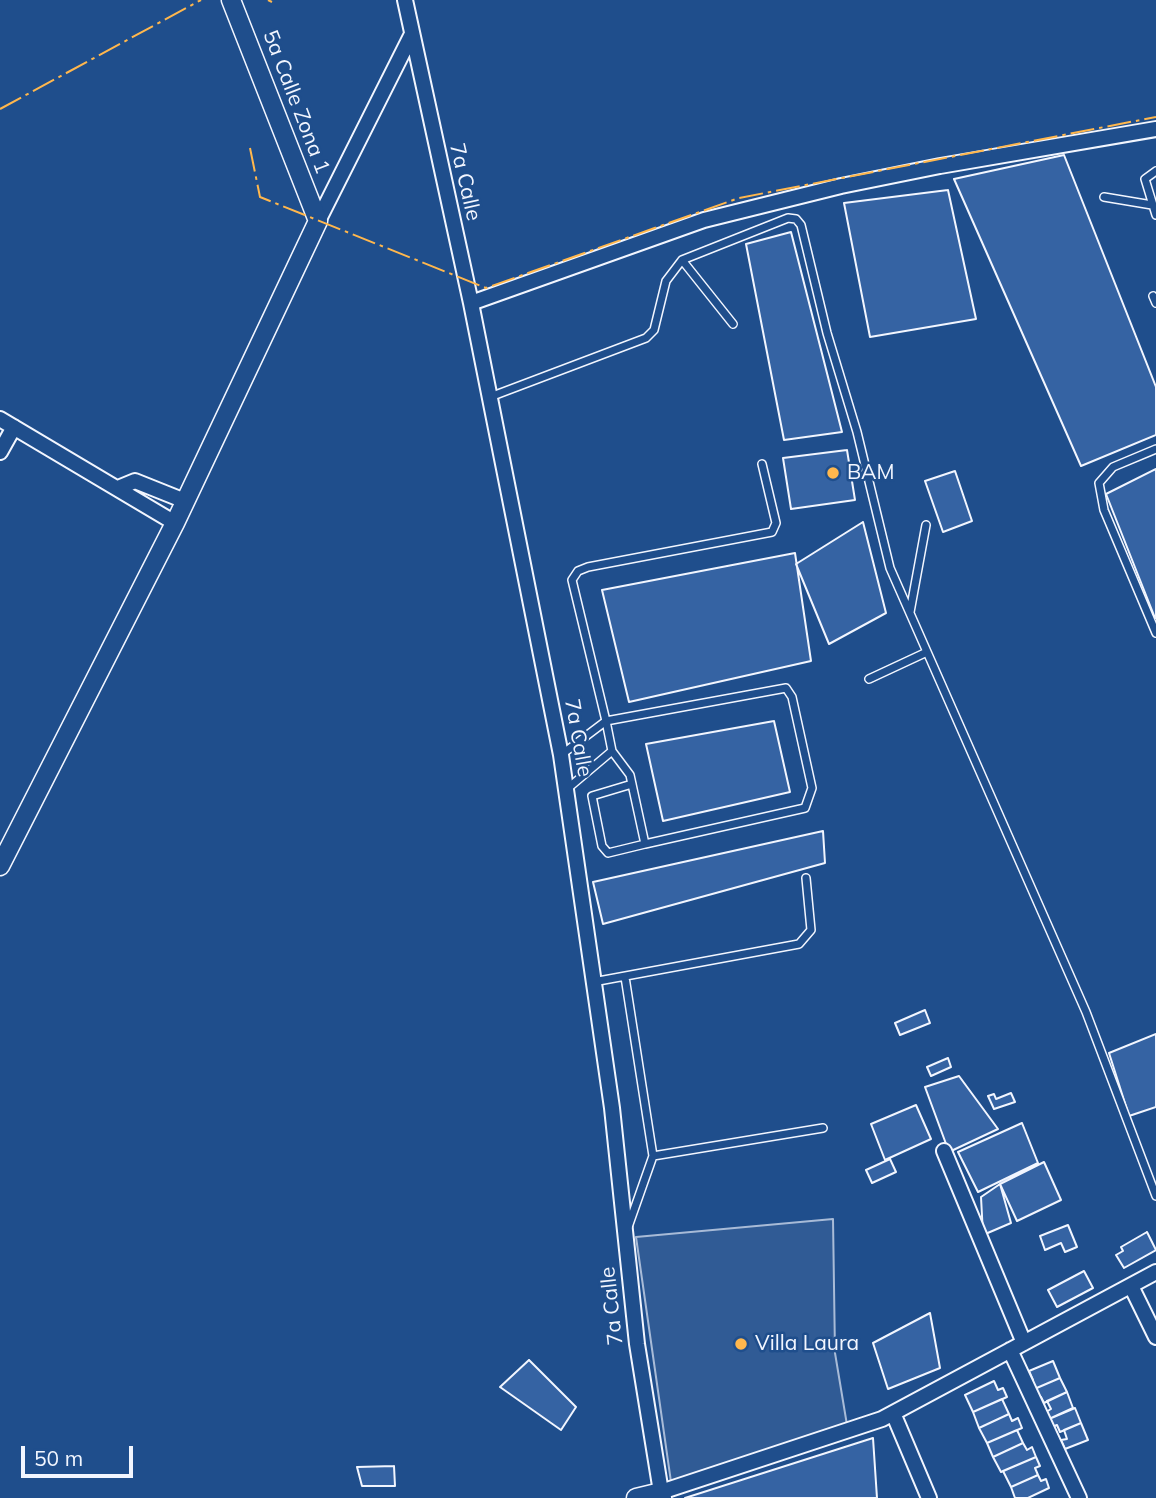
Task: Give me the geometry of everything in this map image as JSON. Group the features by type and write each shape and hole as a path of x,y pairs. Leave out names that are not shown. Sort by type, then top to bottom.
{"street":[{"name":"5a Calle Zona 1","path":"231,0 318,222"},
{"name":"7a Calle","path":"405,0 471,303 561,755 612,1108 649,1428 661,1495"},
{"path":"0,866 7,840 175,523 318,222 411,36"},
{"path":"471,303 704,220 841,186 940,166 1156,129"},
{"path":"0,419 175,523"},
{"path":"0,452 14,427"},
{"path":"118,488 135,481 185,501"},
{"path":"944,1151 1024,1343"},
{"path":"636,1498 661,1495 893,1413 1156,1272"},
{"path":"1131,1286 1156,1337"},
{"path":"1010,1350 1079,1498"},
{"path":"893,1413 929,1498"}],"lane":[{"path":"1156,171 1145,179 1156,215"},
{"path":"1104,197 1152,205"},
{"path":"490,397 646,338 654,330 666,281 682,260 788,218 796,219 802,225 827,333 857,432 890,568 1086,1012 1156,1196"},
{"path":"682,260 733,324"},
{"path":"1156,449 1113,467 1099,483 1104,510 1156,633"},
{"path":"645,844 632,784 620,758 612,751 572,580 578,571 588,567 772,532 776,523 762,464"},
{"path":"910,613 926,525"},
{"path":"869,680 927,652"},
{"path":"561,755 606,721 777,689 786,688 792,696 812,788 805,808 604,852 592,799 595,794 632,784"},
{"path":"566,791 612,751"},
{"path":"593,982 799,944 811,930 806,878"},
{"path":"625,977 653,1156 625,1234"},
{"path":"653,1156 823,1128"}],"shaded area":[{"name":"Villa Laura","path":"833,1219 835,1353 847,1425 671,1482 636,1237"}],"building":[{"path":"1064,155 1156,387 1156,435 1081,466 954,179"},
{"path":"948,190 976,319 870,337 844,203"},
{"path":"791,232 842,432 784,440 746,244"},
{"path":"847,450 855,500 791,509 783,458"},
{"path":"1156,469 1156,618 1155,618 1106,494"},
{"path":"955,471 972,521 943,532 925,481"},
{"path":"863,522 886,613 829,644 796,564"},
{"path":"795,553 811,661 629,702 602,590"},
{"path":"774,721 790,792 663,821 646,744"},
{"path":"823,831 825,863 603,924 593,882"},
{"path":"925,1010 930,1023 900,1035 895,1023"},
{"path":"1156,1034 1156,1107 1129,1116 1109,1053"},
{"path":"948,1058 951,1067 931,1076 927,1067"},
{"path":"959,1076 998,1129 949,1152 925,1087"},
{"path":"1011,1093 1015,1102 994,1109 988,1096 994,1094 996,1099"},
{"path":"916,1105 931,1139 885,1160 871,1124"},
{"path":"1022,1123 1038,1163 978,1192 958,1152"},
{"path":"890,1159 896,1172 872,1183 866,1170"},
{"path":"1044,1162 1061,1200 1017,1221 1000,1184"},
{"path":"1000,1184 1011,1223 983,1235 981,1197"},
{"path":"1068,1225 1077,1247 1065,1252 1061,1243 1045,1250 1040,1236"},
{"path":"1147,1232 1156,1250 1124,1268 1116,1255 1123,1251 1121,1247"},
{"path":"1084,1271 1093,1288 1057,1307 1048,1290"},
{"path":"930,1313 940,1368 888,1389 873,1343"},
{"path":"529,1360 576,1407 561,1430 500,1387"},
{"path":"1053,1361 1060,1378 1032,1390 1028,1382 1033,1380 1029,1371"},
{"path":"1060,1378 1067,1392 1044,1403 1041,1397 1035,1399 1032,1390"},
{"path":"994,1381 998,1390 1003,1388 1007,1397 973,1412 965,1395"},
{"path":"1067,1392 1073,1408 1049,1419 1046,1412 1051,1409 1047,1401"},
{"path":"1002,1399 1009,1414 979,1428 973,1412"},
{"path":"1075,1408 1081,1423 1060,1432 1057,1425 1052,1427 1049,1419"},
{"path":"1009,1414 1012,1421 1018,1418 1022,1428 987,1443 979,1428"},
{"path":"1081,1423 1088,1440 1065,1449 1061,1440 1067,1439 1064,1430"},
{"path":"1017,1430 1023,1443 993,1457 987,1443"},
{"path":"873,1438 877,1498 685,1498"},
{"path":"1023,1443 1027,1450 1032,1447 1036,1457 1001,1472 993,1457"},
{"path":"1036,1457 1040,1466 1035,1468 1038,1475 1011,1487 1003,1471"},
{"path":"394,1466 395,1486 362,1486 357,1467"},
{"path":"1038,1475 1041,1481 1046,1479 1049,1488 1028,1498 1015,1498 1011,1487"}],"power":[{"path":"0,109 201,0"},
{"path":"268,0 272,2"},
{"path":"250,148 260,197 486,288 739,198 1156,117"}],"place":[{"name":"BAM","path":"833,473"},
{"name":"Villa Laura","path":"741,1344"}]}
